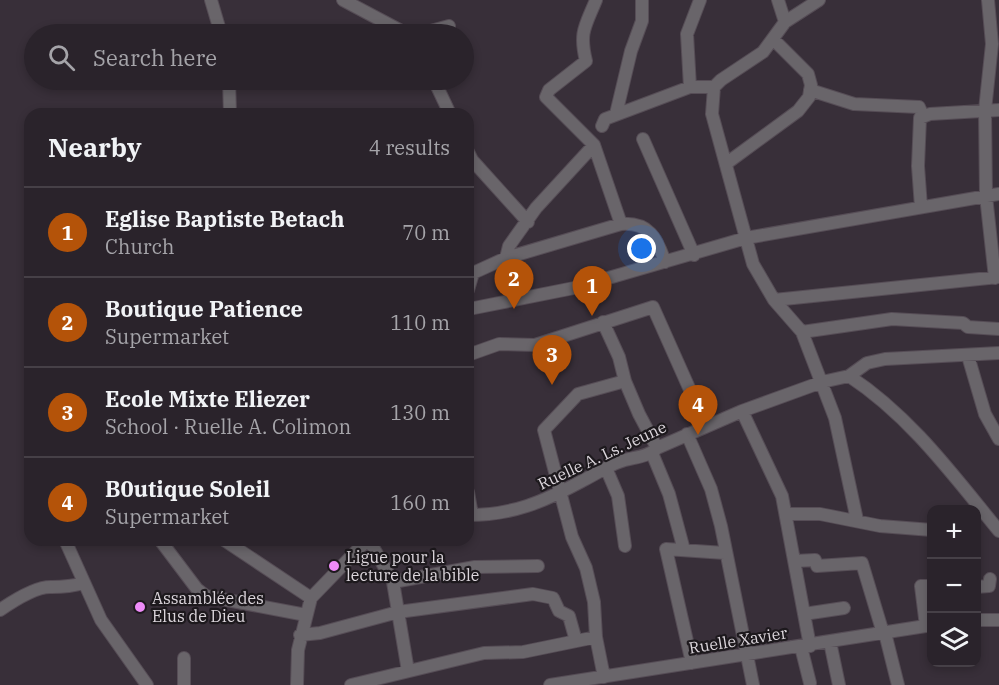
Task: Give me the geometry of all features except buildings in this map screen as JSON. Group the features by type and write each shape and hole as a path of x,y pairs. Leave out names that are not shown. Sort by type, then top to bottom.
{"street":[{"path":"211,0 218,24"},
{"path":"343,0 388,24"},
{"path":"596,0 583,24 581,40 586,62 549,90 546,97 594,145 621,224"},
{"path":"616,114 631,51 642,21 642,0"},
{"path":"690,87 687,34 700,0"},
{"path":"778,0 785,22"},
{"path":"602,126 605,119 616,114 690,87 714,87 763,52 785,22 819,0"},
{"path":"774,300 997,278 986,196 985,110 992,44 987,0"},
{"path":"727,163 798,111 809,97 808,74 773,39"},
{"path":"714,87 712,114 753,264 774,300 802,332 835,418 857,520"},
{"path":"229,90 230,108"},
{"path":"439,90 447,108"},
{"path":"810,90 854,104 919,107 923,116"},
{"path":"923,116 999,110"},
{"path":"921,207 918,125 923,116"},
{"path":"643,139 694,255"},
{"path":"506,258 509,246 556,183 594,145"},
{"path":"474,162 528,222"},
{"path":"474,308 574,288 694,255 746,238 999,194"},
{"path":"474,273 506,258 621,224 636,223 651,234 659,244 665,262"},
{"path":"474,353 499,344 536,345 653,307 706,426"},
{"path":"802,332 892,319 963,323 968,327 999,329"},
{"path":"603,322 619,357 625,381 655,450 684,550"},
{"name":"Ruelle A. Ls. Jeune","path":"474,515 496,515 526,507 561,493 606,468 655,450 742,411 822,382 849,376 867,363 885,359 999,353"},
{"path":"968,356 985,414 999,440"},
{"path":"849,376 877,394 901,415 973,505"},
{"path":"604,677 596,637 594,602 586,568 572,537 544,430 578,394 625,381"},
{"path":"742,411 770,470 787,514 804,614 810,683"},
{"path":"687,434 711,489 721,526 724,553 753,685"},
{"path":"606,468 618,496 625,546"},
{"path":"981,513 999,531"},
{"path":"787,514 820,514 880,526 927,530"},
{"path":"68,546 101,620 147,685"},
{"path":"164,546 197,590 206,596 306,615"},
{"path":"233,546 311,598"},
{"path":"297,685 300,635 311,598 362,546"},
{"path":"372,546 393,582 408,671"},
{"path":"692,663 666,549 724,553"},
{"path":"795,561 814,560 818,566 862,562 898,685"},
{"path":"393,582 475,567 538,566"},
{"path":"981,587 989,586 990,579"},
{"path":"0,610 12,602 51,586 70,587 84,583"},
{"path":"923,583 927,617"},
{"path":"300,635 329,631 399,612 533,594 553,598 559,612 569,616 576,641"},
{"path":"804,614 844,608"},
{"path":"981,620 999,620"},
{"name":"Ruelle Xavier","path":"550,685 927,625"},
{"path":"351,685 484,653 523,652 596,637"},
{"path":"830,642 839,685"},
{"path":"184,658 184,685"}],"place":[{"name":"Boutique Patience","path":"514,309"},
{"name":"Eglise Baptiste Betach","path":"592,316"},
{"name":"Ecole Mixte Eliezer","path":"552,385"},
{"name":"B0utique Soleil","path":"698,435"},
{"name":"Ligue pour la lecture de la bible","path":"334,566"},
{"name":"Assamblée des Elus de Dieu","path":"140,607"}]}
